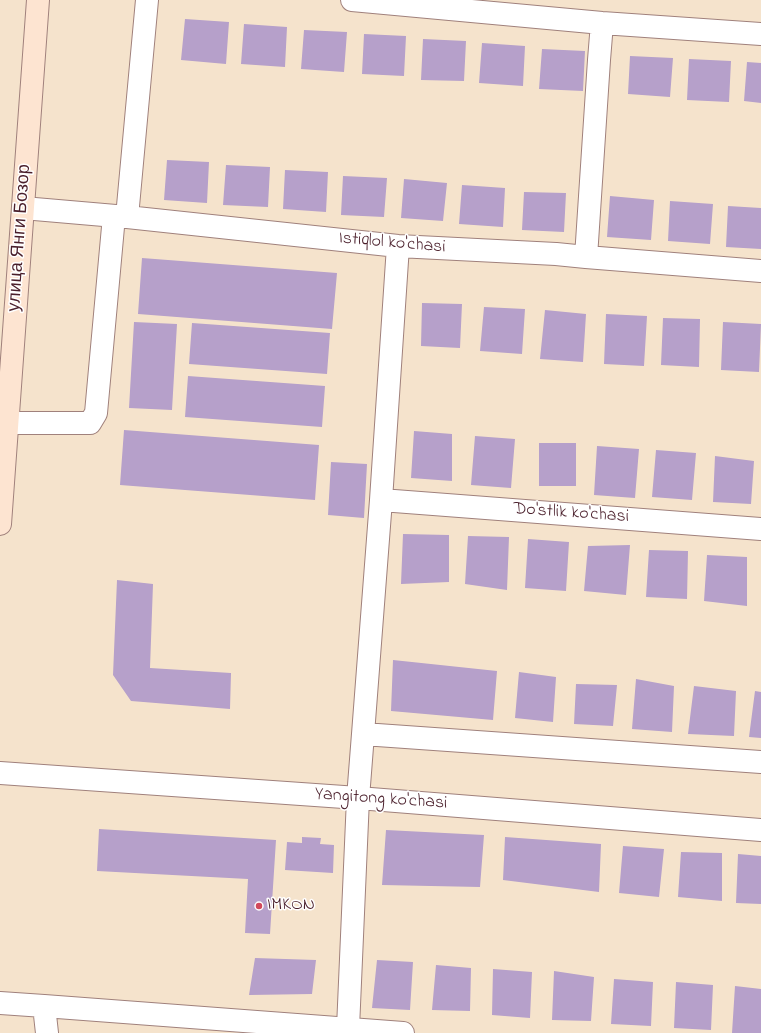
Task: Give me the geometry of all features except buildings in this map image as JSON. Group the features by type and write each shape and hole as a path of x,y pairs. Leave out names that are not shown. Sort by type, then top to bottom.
{"street":[{"name":"улица Янги Бозор","path":"0,524 38,0"},
{"path":"7,423 90,423 96,412 147,0"},
{"path":"352,0 602,23 761,34"},
{"path":"586,258 602,23"},
{"name":"Istiqlol ko'chasi","path":"23,208 398,246 556,254 586,258 761,271"},
{"path":"348,1028 358,798 381,500 398,246"},
{"name":"Do'stlik ko'chasi","path":"381,500 761,529"},
{"path":"363,734 761,762"},
{"name":"Yangitong ko'chasi","path":"0,773 358,798 761,830"},
{"path":"0,1003 403,1033"},
{"path":"44,1006 47,1033"}],"place":[{"name":"IMKON","path":"259,906"}]}
